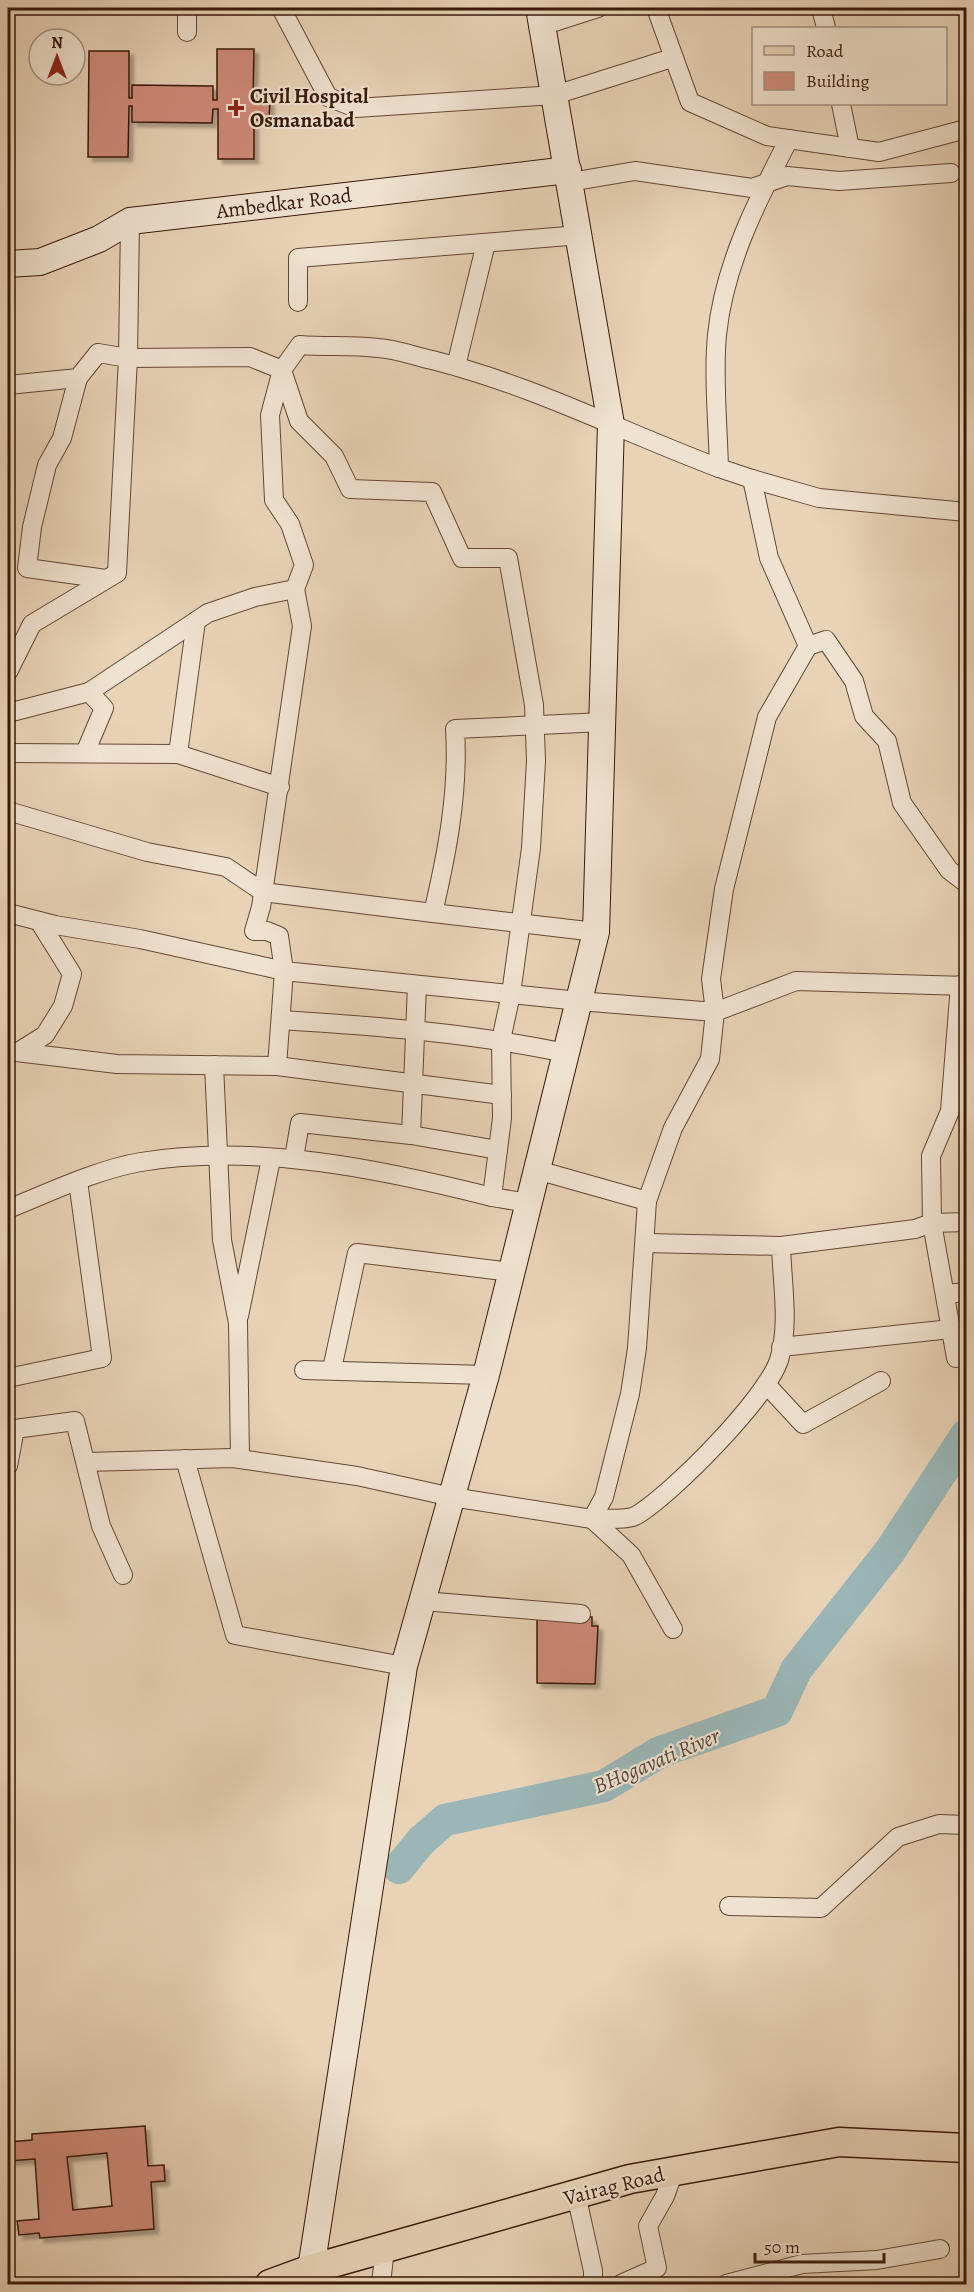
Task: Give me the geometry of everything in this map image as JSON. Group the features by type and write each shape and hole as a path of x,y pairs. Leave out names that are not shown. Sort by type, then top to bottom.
{"main road":[{"name":"Vairag Road","path":"270,2284 306,2275 385,2248 630,2179 839,2142 966,2148"}],"street":[{"path":"187,8 187,32"},
{"path":"281,8 328,97 356,108 555,95 672,58"},
{"path":"306,2275 404,1666 486,1375 597,932 611,424 580,235 540,17 598,8"},
{"path":"656,8 672,58 690,102 767,136 879,152 966,129"},
{"path":"821,8 826,27"},
{"path":"841,105 850,148"},
{"path":"719,468 717,336 732,263 766,183 789,139"},
{"path":"569,176 635,171 752,188 787,176 839,181 951,173"},
{"name":"Ambedkar Road","path":"8,264 40,262 99,239 130,221 569,176"},
{"path":"8,672 32,624 117,573 128,358 130,221"},
{"path":"298,302 298,258 580,235"},
{"path":"456,366 486,243"},
{"path":"277,1065 284,972 279,936 267,931 254,931 263,892 280,787 302,626 295,589 304,566 290,524 274,500 270,415 282,370 300,345 380,348 456,366 569,405 649,441 719,468 819,498 966,512"},
{"path":"106,579 27,568 32,527 47,465 62,438 78,378 98,353 128,358 250,357 282,370 299,421 334,456 350,489 432,492 462,558 508,558 534,705 536,761 531,848 511,994 501,1040 502,1095 492,1197"},
{"path":"8,384 78,378"},
{"path":"752,479 769,558 808,646"},
{"path":"8,713 89,692 208,613 255,597 295,589"},
{"path":"178,754 196,621"},
{"path":"592,1519 604,1497 630,1394 637,1348 647,1201 673,1128 710,1059 715,1012 711,980 724,889 764,727 767,717 808,646 826,640 854,681 864,716 887,741 902,803 949,870 966,883"},
{"path":"85,753 104,708 89,692"},
{"path":"433,913 450,828 457,763 455,729 603,722"},
{"path":"8,753 178,754 280,787"},
{"path":"8,810 147,852 225,867 263,892 597,932"},
{"path":"8,913 39,921 140,939 284,972 715,1012 796,981 963,986 950,1111 932,1156 932,1223 956,1358"},
{"path":"13,1052 45,1035 63,1006 72,974 39,921"},
{"path":"411,1135 417,985"},
{"path":"280,1020 416,1029 501,1040 566,1053"},
{"path":"13,1052 117,1064 277,1065 413,1085 502,1095"},
{"path":"214,1065 216,1156 222,1240 238,1323 240,1459"},
{"path":"294,1158 300,1123 411,1135 498,1150"},
{"path":"8,1207 138,1162 189,1156 294,1158 445,1185 528,1203"},
{"path":"238,1323 271,1159"},
{"path":"537,1170 647,1201"},
{"path":"8,1378 102,1358 78,1182"},
{"path":"645,1243 781,1246 915,1229 932,1223 966,1222"},
{"path":"86,1462 240,1459 357,1476 452,1497 592,1519 635,1516 683,1477 754,1403 778,1362 784,1332 781,1246"},
{"path":"332,1369 357,1253 511,1272"},
{"path":"945,1294 966,1292"},
{"path":"781,1347 951,1329"},
{"path":"304,1370 486,1375"},
{"path":"766,1384 803,1424 881,1381"},
{"path":"8,1466 15,1428 75,1421 101,1526 123,1575"},
{"path":"185,1459 235,1635 404,1666"},
{"path":"592,1519 631,1555 673,1629"},
{"path":"423,1601 581,1614"},
{"path":"729,1906 821,1908 898,1837 939,1824 966,1825"},
{"path":"621,2284 657,2268 648,2226 665,2196 674,2171"},
{"path":"576,2194 593,2271 593,2284"},
{"path":"381,2284 385,2248"},
{"path":"726,2284 802,2264 877,2260 940,2249"}],"building":[{"path":"217,49 254,49 253,100 270,100 269,120 254,120 254,159 218,159 218,109 213,109 212,123 132,122 132,106 129,106 128,157 88,157 89,51 129,51 129,98 132,98 132,85 213,86 213,100 217,100"},
{"path":"537,1617 592,1617 592,1626 598,1626 595,1684 537,1683"},
{"path":"145,2126 148,2166 164,2165 165,2181 151,2182 154,2229 40,2238 39,2233 19,2235 17,2221 39,2219 35,2159 8,2161 8,2142 32,2140 32,2134","holes":["107,2153 112,2206 73,2210 67,2157"]}],"waterway":[{"name":"BHogavati River","path":"399,1868 421,1841 445,1820 604,1786 660,1752 777,1711 796,1670 890,1551 966,1435"}],"place":[{"name":"Civil Hospital Osmanabad","path":"236,108"}]}
